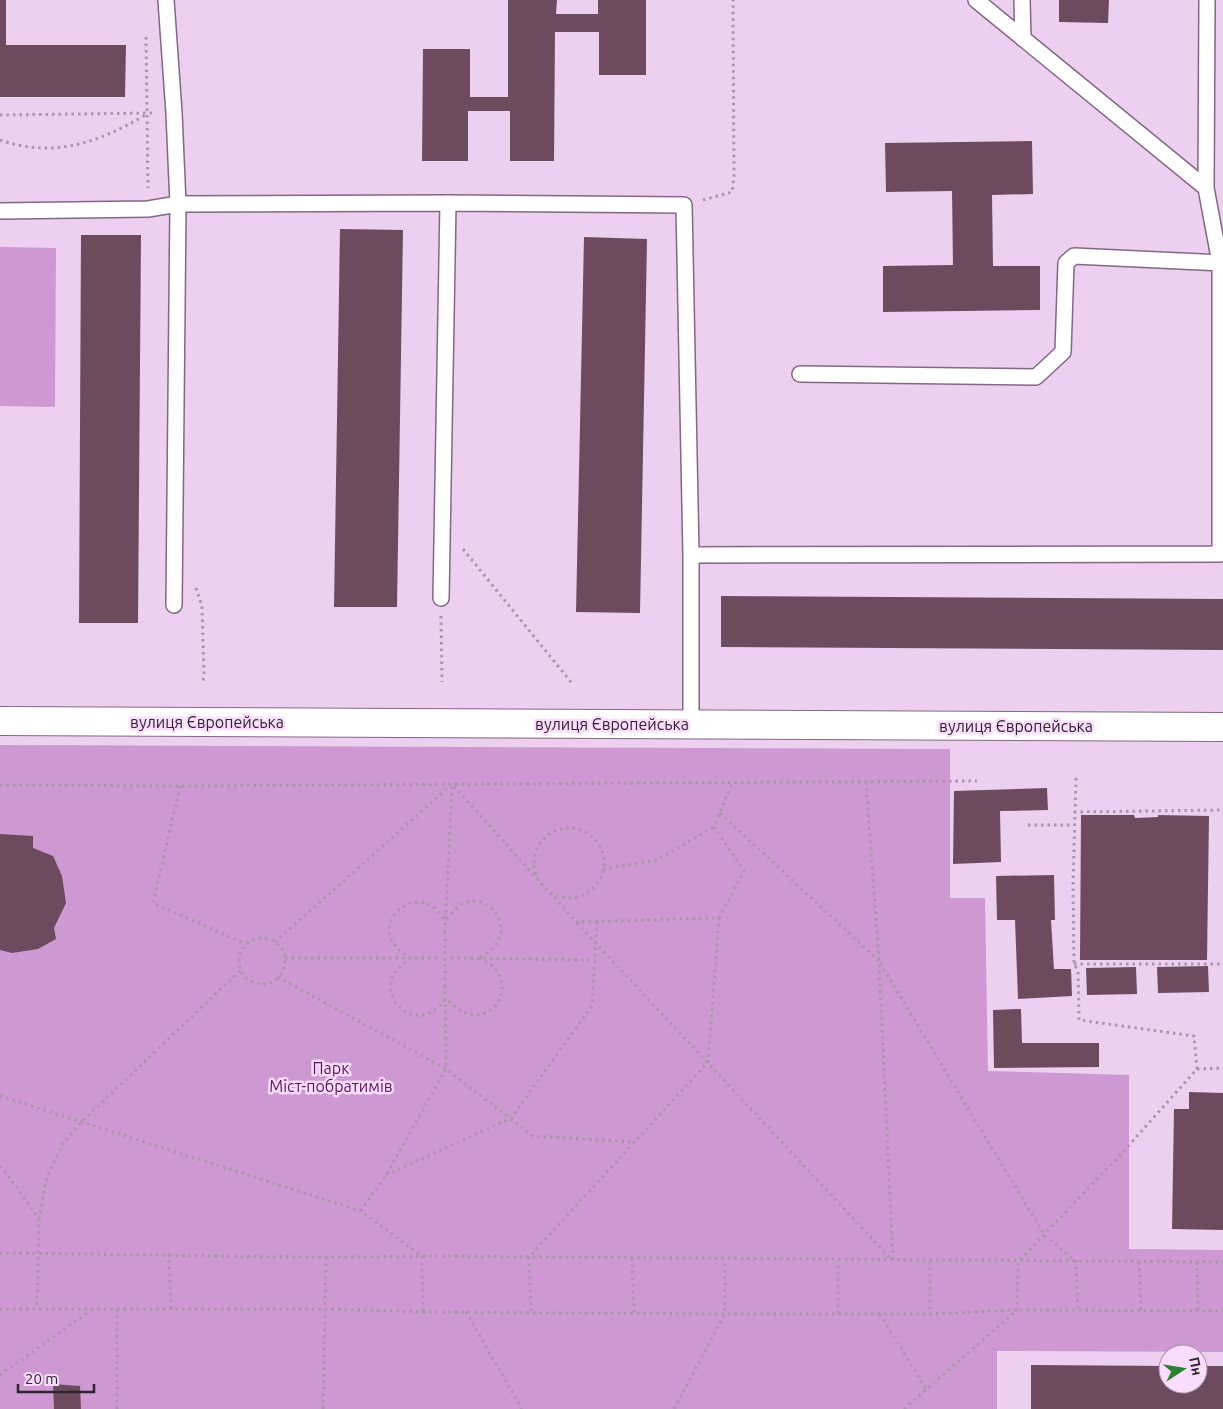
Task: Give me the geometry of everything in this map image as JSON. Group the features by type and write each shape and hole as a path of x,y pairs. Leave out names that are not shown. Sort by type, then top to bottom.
{"street":[{"name":"вулиця Європейська","path":"0,721 1223,727"}],"lane":[{"path":"166,0 178,204 174,605"},
{"path":"976,0 1206,188"},
{"path":"1022,0 1023,39"},
{"path":"691,555 1220,554 1221,263 1206,188 1207,0"},
{"path":"441,598 448,203"},
{"path":"0,211 148,209 178,204 448,203 684,205 691,555 691,724"},
{"path":"800,374 1036,377 1063,352 1066,263 1074,256 1221,263"}],"path":[{"path":"684,205 732,192 734,177 733,0"},
{"path":"146,28 148,209"},
{"path":"0,140 11,144 46,148 78,145 120,130 147,113"},
{"path":"0,116 174,113"},
{"path":"442,524 571,682"},
{"path":"441,598 442,682"},
{"path":"1076,778 1073,883 1074,964 1078,971 1079,1020 1194,1036 1197,1069"},
{"path":"0,785 180,786 977,781"},
{"path":"604,869 657,860 714,827 732,782"},
{"path":"866,782 879,961 893,1260"},
{"path":"452,784 545,889 893,1260"},
{"path":"361,1211 386,1175 446,1069 445,920 452,784"},
{"path":"275,942 452,784"},
{"path":"180,786 153,903 246,944"},
{"path":"1074,812 1146,811 1183,813 1223,810"},
{"path":"1146,811 1146,817"},
{"path":"720,813 879,961 1045,1236 1076,1262 1078,1310"},
{"path":"1028,825 1074,825"},
{"path":"532,1312 529,1257 708,1062 719,918 744,871 714,827"},
{"path":"569,828 581,830 592,836 600,846 604,869 593,888 584,895 567,898 555,895 545,889 534,870 534,858 538,846 546,836 557,830 569,828"},
{"path":"411,958 399,951 391,940 391,922 402,906 421,902 435,908 445,920"},
{"path":"445,920 459,906 467,902 477,902 492,908 500,922 500,938 496,946 488,954 478,958"},
{"path":"576,922 719,918"},
{"path":"386,1175 511,1118 592,1006 598,922"},
{"path":"259,938 268,938 280,947 284,958 283,970 272,982 264,984 255,983 248,979 241,970 238,962 241,950 246,944 259,938"},
{"path":"284,958 439,958"},
{"path":"411,958 396,971 391,980 392,998 400,1009 412,1015 422,1015 432,1012 446,1000"},
{"path":"451,958 595,960"},
{"path":"446,1000 468,1014 479,1014 488,1011 497,1003 502,988 501,979 492,965 478,958"},
{"path":"1074,964 1145,961 1223,964"},
{"path":"37,1309 39,1219 47,1177 62,1145 80,1123 241,970"},
{"path":"278,977 446,1069 533,1136 635,1142"},
{"path":"904,1409 1017,1310 1018,1262 1045,1236 1197,1069 1223,1068"},
{"path":"0,1096 361,1211 422,1256"},
{"path":"0,1166 6,1171 39,1219"},
{"path":"0,1253 169,1254 326,1258 422,1256 1018,1262 1223,1262"},
{"path":"169,1254 170,1310"},
{"path":"422,1256 423,1312"},
{"path":"323,1409 326,1258"},
{"path":"632,1258 634,1313"},
{"path":"674,1409 725,1314 725,1259"},
{"path":"838,1260 838,1314"},
{"path":"930,1261 930,1314"},
{"path":"1139,1262 1141,1310"},
{"path":"1197,1262 1198,1310"},
{"path":"0,1308 117,1310 326,1309 423,1312 725,1314 930,1314 1017,1310 1223,1311"},
{"path":"0,1375 92,1309"},
{"path":"117,1310 117,1409"},
{"path":"466,1312 522,1409"},
{"path":"880,1314 926,1389"}],"green space":[{"path":"0,247 56,248 55,407 0,406"},
{"name":"Парк Міст-побратимів","path":"0,745 950,749 950,898 985,898 988,1071 1129,1075 1129,1249 1223,1250 1223,1352 1208,1352 1208,1344 1158,1344 1158,1352 997,1351 997,1409 0,1409"}],"building":[{"path":"0,0 6,0 6,45 126,45 125,97 0,97"},
{"path":"508,0 557,0 556,14 598,14 598,0 646,0 646,75 599,75 599,32 555,32 554,161 510,161 510,111 468,111 468,161 422,161 423,49 470,49 470,97 508,97"},
{"path":"1059,0 1109,0 1108,23 1059,22"},
{"path":"1032,141 1033,194 992,195 993,266 1040,266 1040,310 883,312 883,266 953,265 952,191 886,192 885,143"},
{"path":"340,229 403,230 397,607 334,607"},
{"path":"81,235 141,235 138,623 79,623"},
{"path":"584,237 647,239 640,613 576,612"},
{"path":"721,596 1223,599 1223,650 721,647"},
{"path":"1047,788 1048,810 1000,811 1001,862 953,864 954,791"},
{"path":"1081,815 1134,815 1135,818 1158,817 1158,815 1209,816 1207,960 1080,960"},
{"path":"0,834 33,836 33,848 53,856 62,876 66,903 54,928 56,939 38,949 12,953 0,950"},
{"path":"1054,875 1055,920 1051,920 1054,969 1071,969 1072,996 1018,999 1015,920 997,920 996,876"},
{"path":"1208,966 1209,992 1158,993 1157,967"},
{"path":"1136,967 1137,994 1087,995 1086,968"},
{"path":"1021,1009 1022,1043 1099,1043 1099,1067 994,1068 993,1010"},
{"path":"1189,1092 1223,1093 1223,1230 1172,1229 1174,1109 1189,1109"},
{"path":"1031,1365 1158,1366 1158,1394 1208,1394 1208,1366 1223,1366 1223,1409 1031,1409"},
{"path":"53,1384 80,1386 81,1409 54,1409"}]}
